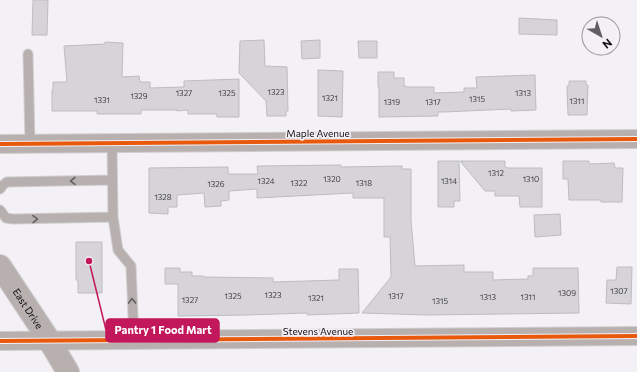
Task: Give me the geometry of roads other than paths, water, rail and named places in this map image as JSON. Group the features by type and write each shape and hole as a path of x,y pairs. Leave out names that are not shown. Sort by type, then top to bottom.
{"street":[{"name":"Maple Avenue","path":"0,144 637,139"},
{"name":"East Drive","path":"0,266 49,340 68,372"},
{"name":"Stevens Avenue","path":"0,341 637,336"}],"lane":[{"path":"28,54 30,143"},
{"path":"112,143 113,216 118,250 131,266 134,340"},
{"path":"0,189 7,182 112,180"},
{"path":"0,210 6,218 13,219 113,216"}],"place":[{"name":"Pantry 1 Food Mart","path":"89,261"}]}
